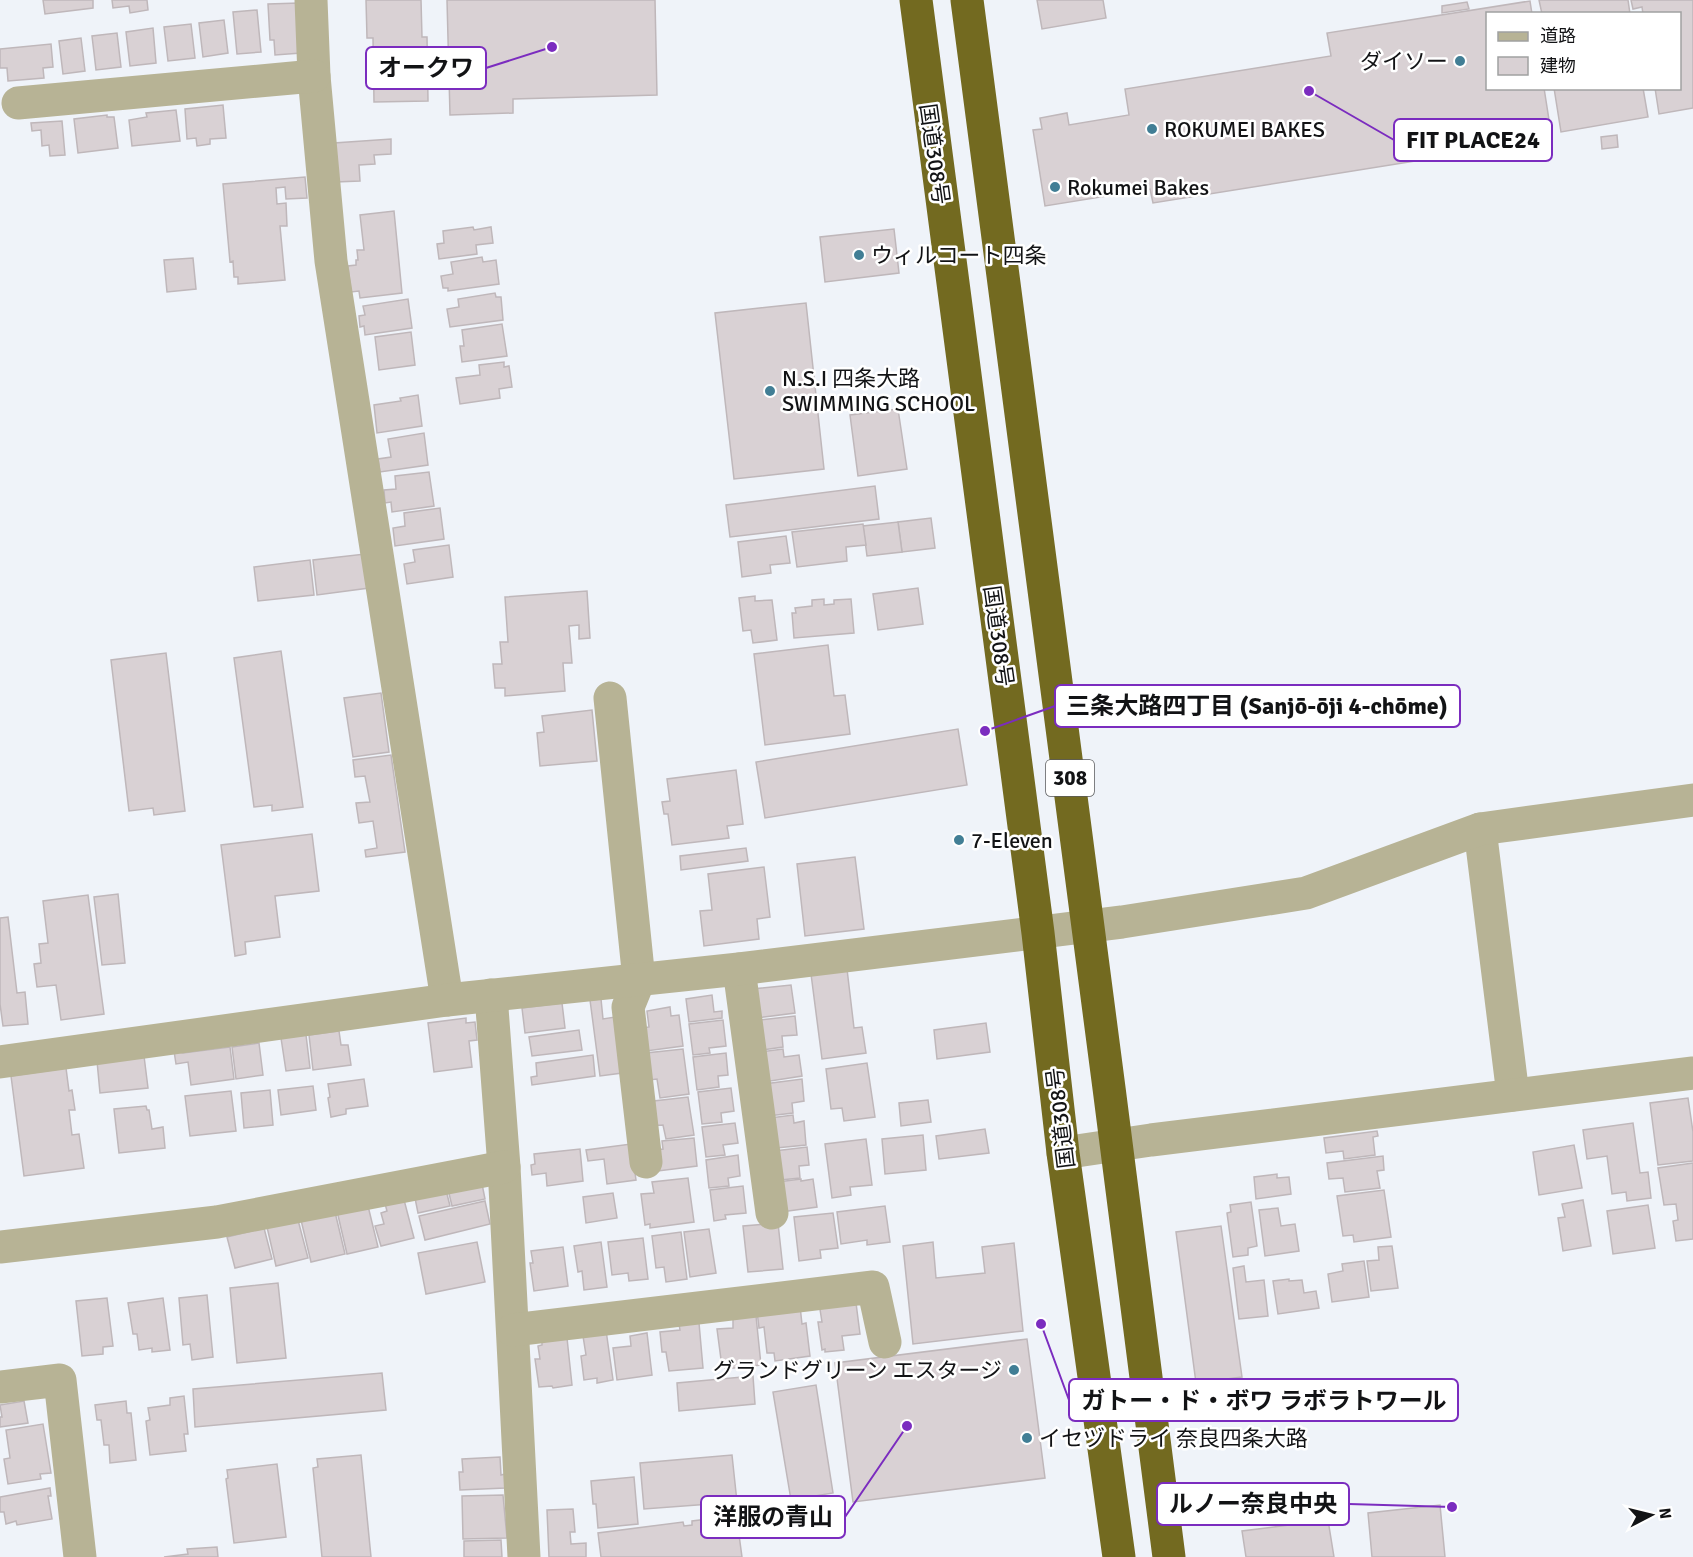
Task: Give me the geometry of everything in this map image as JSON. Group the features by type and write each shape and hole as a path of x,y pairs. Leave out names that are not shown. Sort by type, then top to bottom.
{"highway":[{"name":"国道308号","path":"916,0 1038,933 1063,1153 1119,1557"},
{"name":"308","path":"967,0 1090,927 1169,1557"}],"street":[{"path":"311,0 314,76 331,261 447,1000"},
{"path":"18,103 314,76"},
{"path":"610,698 639,980 628,1007 646,1162"},
{"path":"0,1062 447,1000 740,969 1090,927 1306,893 1480,829 1693,800"},
{"path":"1480,829 1513,1095"},
{"path":"740,969 772,1213"},
{"path":"491,995 504,1167 524,1557"},
{"path":"1063,1153 1693,1073"},
{"path":"0,1247 217,1222 504,1167"},
{"path":"513,1330 873,1287 885,1342"},
{"path":"0,1387 60,1380 80,1557"}],"building":[{"path":"43,0 93,0 93,8 45,14"},
{"path":"112,0 147,0 148,10 130,13 129,6 113,8"},
{"path":"366,0 421,0 422,37 427,37 428,101 374,102 373,38 367,38"},
{"path":"447,0 655,0 657,95 513,99 513,113 450,115"},
{"path":"1037,0 1103,0 1106,18 1042,29"},
{"path":"1539,0 1628,0 1630,12 1542,12"},
{"path":"1631,0 1693,0 1693,108 1659,114 1655,90 1681,90 1681,12 1643,12 1642,7 1633,9"},
{"path":"1530,1 1532,12 1486,12 1486,90 1544,90 1552,139 1153,203 1150,189 1045,206 1033,130 1042,129 1040,118 1067,113 1069,125 1129,115 1125,89 1331,56 1327,33"},
{"path":"1467,2 1469,9 1442,13 1442,6"},
{"path":"299,3 301,53 275,55 274,40 270,40 268,4"},
{"path":"257,10 261,52 237,54 233,12"},
{"path":"224,20 228,53 203,57 199,23"},
{"path":"191,24 195,58 168,61 164,27"},
{"path":"153,28 156,63 130,66 126,32"},
{"path":"117,33 121,67 96,70 92,36"},
{"path":"81,38 85,71 63,74 59,41"},
{"path":"51,44 53,67 43,68 44,78 8,81 7,68 0,68 0,49"},
{"path":"1554,90 1643,90 1648,117 1561,132"},
{"path":"223,105 226,138 210,139 210,144 197,146 196,138 187,139 185,109"},
{"path":"176,110 180,141 132,146 129,120 147,117 146,113"},
{"path":"107,115 107,117 114,117 118,148 78,153 74,119"},
{"path":"62,121 65,155 50,156 49,145 42,146 41,130 32,131 31,123"},
{"path":"1617,135 1618,147 1602,149 1601,137"},
{"path":"391,139 391,154 374,155 375,164 359,165 360,181 336,182 334,143"},
{"path":"305,177 307,198 286,199 285,187 276,188 277,204 286,203 287,226 280,226 285,280 238,284 238,277 234,277 233,261 230,262 223,184"},
{"path":"394,211 402,293 360,298 359,291 351,292 348,266 356,265 357,250 364,250 360,215"},
{"path":"473,227 474,230 491,227 493,243 476,245 477,254 439,259 437,244 444,243 443,231"},
{"name":"ウィルコート四条","path":"894,229 899,273 825,282 820,237"},
{"path":"482,257 483,262 496,260 499,284 448,291 448,288 443,288 441,276 453,274 451,262"},
{"path":"193,258 196,289 167,292 164,260"},
{"path":"495,293 496,297 501,297 503,320 450,327 447,309 459,307 458,299"},
{"path":"408,299 412,328 365,335 364,326 360,327 359,316 365,315 363,306"},
{"name":"N.S.I 四条大路 SWIMMING SCHOOL","path":"806,303 824,469 734,479 715,313"},
{"path":"502,324 507,356 462,362 460,346 464,346 462,330"},
{"path":"411,332 415,365 379,370 375,337"},
{"path":"504,362 504,367 509,366 512,387 499,389 500,398 460,404 456,378 480,375 479,365"},
{"path":"418,395 422,426 377,433 374,405 401,401 400,398"},
{"path":"898,409 907,469 858,476 850,415"},
{"path":"424,433 428,465 380,472 378,459 391,457 388,439"},
{"path":"429,472 434,506 392,512 391,502 385,503 384,490 396,489 395,476"},
{"path":"875,486 879,519 730,537 726,505"},
{"path":"440,508 444,539 395,546 393,528 405,526 404,513"},
{"path":"931,518 935,548 902,552 898,522"},
{"path":"898,522 902,552 867,556 863,526"},
{"path":"863,524 866,545 846,547 847,561 797,567 792,532"},
{"path":"786,536 790,563 770,565 771,573 742,577 738,542"},
{"path":"449,545 453,577 407,584 404,564 415,562 413,550"},
{"path":"365,554 369,588 317,595 313,560"},
{"path":"310,560 314,595 258,601 254,567"},
{"path":"918,588 923,624 878,630 873,594"},
{"path":"587,591 590,638 579,639 579,625 569,626 572,663 563,663 565,691 505,696 505,688 495,688 493,664 502,664 500,642 508,642 505,597"},
{"path":"755,596 755,601 772,600 777,640 753,643 751,630 743,631 739,598"},
{"path":"824,599 824,605 834,604 834,600 851,599 854,633 794,638 792,613 796,613 795,608 812,606 812,600"},
{"path":"828,645 834,696 845,695 850,734 765,745 754,654"},
{"path":"281,651 303,807 272,811 272,805 254,807 234,658"},
{"path":"166,653 185,811 154,815 153,808 129,811 111,660"},
{"path":"381,693 389,752 353,757 344,698"},
{"path":"592,710 597,761 540,766 537,733 544,732 542,716"},
{"path":"958,729 967,785 765,818 756,762"},
{"path":"391,755 405,852 366,857 365,850 377,848 373,821 359,823 356,803 370,802 365,776 355,777 353,760"},
{"path":"736,770 743,824 727,826 729,838 672,845 668,814 664,814 662,802 670,801 667,779"},
{"path":"312,834 319,891 275,896 280,937 245,942 246,954 235,956 221,845"},
{"path":"746,848 748,861 681,870 680,856"},
{"path":"855,857 864,929 805,936 797,864"},
{"path":"764,867 770,917 757,919 759,939 704,946 700,911 712,910 708,874"},
{"path":"118,894 125,963 102,965 94,897"},
{"path":"88,895 104,1014 61,1020 56,985 37,987 34,964 41,963 39,944 48,943 43,901"},
{"path":"8,917 17,993 25,992 28,1024 3,1026 0,1004 0,918"},
{"path":"847,969 854,1028 862,1027 866,1053 822,1059 811,974"},
{"path":"791,985 795,1013 757,1018 753,989"},
{"path":"712,995 714,1012 722,1011 722,1018 689,1022 686,999"},
{"path":"601,999 603,1019 615,1017 622,1073 600,1076 590,1000"},
{"path":"562,1003 565,1028 525,1033 522,1008"},
{"path":"670,1007 671,1016 679,1015 683,1046 646,1051 643,1028 649,1027 647,1011"},
{"path":"795,1016 797,1035 782,1036 783,1047 755,1051 751,1021"},
{"path":"466,1018 466,1023 475,1022 477,1040 469,1041 472,1067 434,1072 428,1023"},
{"path":"723,1020 726,1046 709,1048 710,1053 693,1055 689,1024"},
{"path":"986,1023 990,1052 937,1059 934,1030"},
{"path":"579,1030 582,1050 532,1056 529,1037"},
{"path":"339,1031 341,1045 348,1045 351,1065 313,1070 309,1035"},
{"path":"306,1035 310,1068 286,1071 281,1038"},
{"path":"259,1043 263,1075 236,1079 232,1047"},
{"path":"230,1047 234,1079 191,1085 188,1062 176,1064 174,1051 183,1053"},
{"path":"683,1049 689,1094 660,1098 657,1079 649,1080 646,1053"},
{"path":"783,1049 784,1057 799,1055 802,1076 764,1082 760,1052"},
{"path":"726,1053 728,1075 718,1076 719,1087 697,1090 693,1057"},
{"path":"593,1055 595,1076 532,1085 531,1077 537,1076 536,1063"},
{"path":"144,1056 148,1088 100,1093 97,1061"},
{"path":"867,1063 875,1117 844,1121 842,1108 831,1109 826,1069"},
{"path":"66,1068 69,1091 72,1090 75,1110 69,1110 72,1135 79,1134 84,1168 24,1176 11,1076"},
{"path":"364,1079 368,1106 346,1109 346,1114 331,1117 328,1084"},
{"path":"802,1079 804,1101 792,1103 793,1113 768,1116 764,1084"},
{"path":"313,1086 316,1110 281,1115 278,1090"},
{"path":"731,1088 734,1111 721,1113 722,1122 702,1124 698,1092"},
{"path":"270,1090 273,1125 244,1128 241,1093"},
{"path":"231,1091 236,1131 190,1136 185,1096"},
{"path":"688,1097 694,1135 666,1139 663,1125 648,1126 645,1102"},
{"path":"1688,1098 1693,1132 1693,1161 1658,1165 1650,1103"},
{"path":"928,1100 931,1122 901,1126 899,1103"},
{"path":"146,1106 149,1110 152,1129 163,1127 165,1148 119,1153 114,1109"},
{"path":"793,1115 794,1123 804,1121 806,1145 766,1149 762,1119"},
{"path":"735,1123 738,1143 723,1145 725,1155 706,1157 702,1127"},
{"path":"1633,1123 1640,1173 1648,1172 1651,1198 1627,1201 1626,1192 1612,1194 1607,1156 1587,1159 1583,1130"},
{"path":"985,1129 989,1153 939,1159 936,1136"},
{"path":"1377,1131 1378,1136 1373,1137 1375,1155 1344,1159 1343,1151 1326,1153 1324,1138"},
{"path":"923,1135 926,1170 885,1174 882,1139"},
{"path":"694,1138 697,1166 650,1172 647,1151 663,1149 662,1141"},
{"path":"866,1139 872,1185 850,1187 851,1195 832,1198 825,1144"},
{"path":"631,1144 636,1180 607,1184 604,1159 588,1161 586,1150"},
{"path":"1574,1145 1582,1188 1539,1195 1533,1152"},
{"path":"807,1147 809,1165 799,1166 800,1178 770,1181 766,1152"},
{"path":"580,1149 583,1181 547,1186 546,1173 532,1175 531,1165 535,1164 534,1154"},
{"path":"738,1155 740,1176 728,1178 729,1186 709,1188 706,1160"},
{"path":"1383,1156 1384,1170 1377,1171 1380,1188 1345,1192 1343,1178 1329,1179 1327,1163"},
{"path":"1693,1163 1693,1239 1676,1241 1673,1221 1678,1220 1676,1204 1664,1205 1658,1168"},
{"path":"1277,1174 1277,1178 1289,1177 1291,1194 1256,1199 1254,1177"},
{"path":"688,1178 694,1222 650,1228 650,1224 645,1225 641,1194 654,1193 652,1182"},
{"path":"801,1179 801,1181 813,1179 817,1207 774,1213 770,1183"},
{"path":"482,1184 485,1199 452,1206 447,1185"},
{"path":"445,1186 450,1206 418,1213 414,1193"},
{"path":"743,1186 746,1213 725,1215 726,1219 714,1221 710,1190"},
{"path":"1384,1190 1391,1237 1354,1242 1353,1235 1343,1236 1337,1196"},
{"path":"613,1193 617,1218 586,1223 583,1197"},
{"path":"403,1196 414,1238 381,1246 375,1226 384,1224 381,1213 387,1211 384,1200"},
{"path":"1583,1200 1591,1246 1563,1251 1558,1218 1565,1217 1562,1204"},
{"path":"485,1201 490,1224 425,1240 419,1216"},
{"path":"1251,1202 1257,1246 1248,1248 1248,1255 1233,1257 1227,1213 1231,1212 1230,1205"},
{"path":"1648,1205 1655,1248 1613,1254 1607,1211"},
{"path":"368,1206 378,1247 347,1254 337,1211"},
{"path":"885,1206 890,1242 867,1245 867,1240 841,1244 837,1212"},
{"path":"1278,1208 1281,1226 1295,1224 1299,1251 1265,1256 1259,1210"},
{"path":"335,1212 345,1254 311,1262 301,1220"},
{"path":"833,1213 838,1248 820,1250 821,1258 799,1261 794,1217"},
{"path":"298,1220 308,1258 276,1266 267,1227"},
{"path":"778,1223 783,1269 748,1272 743,1226"},
{"path":"1221,1226 1242,1377 1196,1383 1176,1232"},
{"path":"264,1228 272,1259 235,1268 227,1237"},
{"path":"709,1229 716,1273 690,1277 684,1232"},
{"path":"681,1232 687,1279 666,1282 664,1267 656,1268 652,1236"},
{"path":"643,1238 648,1279 629,1281 628,1273 612,1275 608,1242"},
{"path":"477,1242 485,1282 426,1294 418,1253"},
{"path":"601,1242 607,1287 584,1290 582,1271 578,1272 574,1246"},
{"path":"933,1242 936,1278 985,1273 982,1247 1014,1243 1023,1331 913,1344 903,1246"},
{"path":"1392,1246 1398,1288 1371,1291 1367,1261 1379,1260 1378,1247"},
{"path":"563,1247 568,1286 534,1291 530,1263 533,1263 531,1251"},
{"path":"1364,1261 1369,1297 1332,1302 1328,1274 1343,1271 1342,1264"},
{"path":"1244,1266 1246,1282 1264,1280 1268,1316 1239,1319 1233,1268"},
{"path":"1289,1279 1289,1281 1302,1280 1304,1293 1316,1291 1319,1308 1278,1314 1273,1281"},
{"path":"278,1283 286,1358 237,1363 230,1288"},
{"path":"207,1295 213,1357 192,1360 190,1344 183,1345 179,1298"},
{"path":"107,1298 113,1346 103,1347 103,1354 82,1356 76,1301"},
{"path":"163,1298 170,1350 152,1352 152,1348 139,1350 137,1334 133,1334 128,1303"},
{"path":"819,1303 856,1303 860,1334 842,1336 844,1350 825,1352 825,1349 822,1350 818,1322 822,1322"},
{"path":"800,1306 802,1324 806,1323 810,1356 775,1361 774,1353 767,1353 764,1327 759,1328 757,1311"},
{"path":"756,1316 761,1365 725,1369 722,1367 717,1329 733,1328 733,1318"},
{"path":"699,1323 703,1368 669,1371 666,1352 662,1352 660,1332 680,1330 679,1324"},
{"path":"606,1330 613,1380 597,1383 597,1378 584,1380 581,1356 586,1355 583,1336"},
{"path":"647,1333 652,1375 617,1380 613,1348 631,1346 630,1336"},
{"path":"567,1338 572,1385 553,1388 552,1386 539,1387 535,1359 540,1359 538,1346 542,1345 542,1341"},
{"path":"1027,1339 1045,1478 853,1502 835,1363"},
{"path":"382,1373 386,1410 195,1427 193,1389"},
{"path":"753,1376 755,1404 679,1411 677,1383"},
{"path":"816,1385 833,1493 791,1500 773,1392"},
{"path":"184,1396 188,1434 184,1434 186,1451 150,1455 146,1421 150,1420 148,1408 170,1405 170,1398"},
{"path":"24,1401 28,1423 0,1427 0,1417 2,1417 0,1405"},
{"path":"126,1401 127,1413 131,1413 136,1460 110,1463 109,1445 104,1445 101,1420 97,1420 95,1405"},
{"path":"43,1424 51,1473 40,1474 41,1479 8,1484 4,1459 10,1458 6,1430"},
{"path":"361,1455 371,1557 322,1557 313,1468 318,1467 317,1459"},
{"path":"732,1455 737,1502 644,1509 640,1463"},
{"path":"500,1457 501,1475 505,1474 505,1488 460,1490 459,1472 463,1472 462,1459"},
{"path":"277,1464 286,1537 234,1543 226,1479 228,1478 227,1470"},
{"path":"634,1477 638,1524 598,1528 591,1481"},
{"path":"50,1488 51,1496 48,1496 52,1519 17,1525 16,1521 6,1524 4,1512 0,1512 0,1497"},
{"path":"503,1495 507,1538 463,1539 462,1496"},
{"path":"1440,1505 1445,1557 1372,1557 1368,1513"},
{"path":"573,1509 575,1532 570,1532 571,1544 586,1543 586,1557 549,1557 547,1510"},
{"path":"732,1516 732,1520 737,1520 742,1557 601,1557 598,1533 683,1522 684,1526 692,1525 692,1521"},
{"path":"1328,1520 1334,1557 1246,1557 1242,1531"},
{"path":"501,1540 502,1557 464,1557 464,1541"},
{"path":"217,1547 218,1557 164,1557 188,1554 187,1549"}],"place":[{"name":"オークワ","path":"552,47"},
{"name":"ダイソー","path":"1460,61"},
{"name":"FIT PLACE24","path":"1309,91"},
{"name":"ROKUMEI BAKES","path":"1152,129"},
{"name":"Rokumei Bakes","path":"1055,187"},
{"name":"ウィルコート四条","path":"859,255"},
{"name":"N.S.I 四条大路 SWIMMING SCHOOL","path":"770,391"},
{"name":"三条大路四丁目 (Sanjō-ōji 4-chōme)","path":"985,731"},
{"name":"7-Eleven","path":"959,840"},
{"name":"ガトー・ド・ボワ ラボラトワール","path":"1041,1324"},
{"name":"グランドグリーン エスタージ","path":"1014,1370"},
{"name":"洋服の青山","path":"907,1426"},
{"name":"イセヅドライ 奈良四条大路","path":"1027,1438"},
{"name":"ルノー奈良中央","path":"1452,1507"}]}
